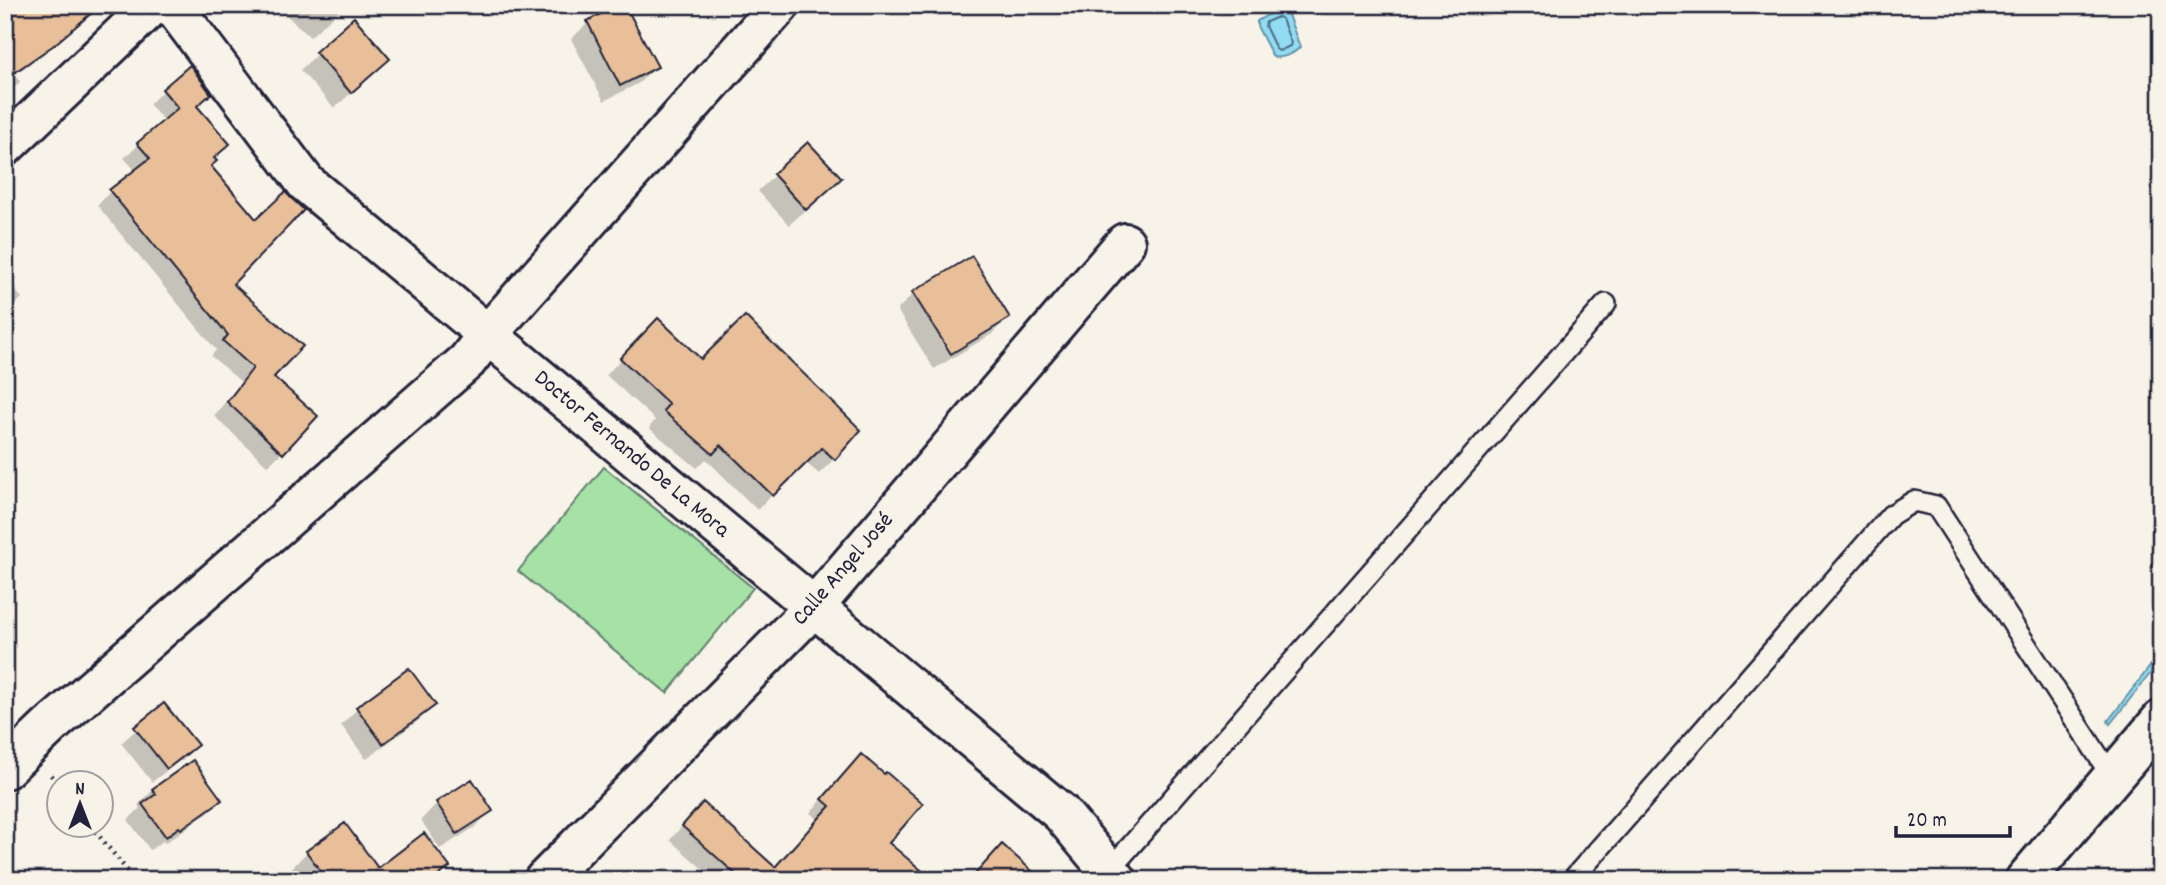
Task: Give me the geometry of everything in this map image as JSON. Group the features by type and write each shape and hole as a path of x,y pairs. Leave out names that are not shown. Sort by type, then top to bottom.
{"street":[{"path":"5,146 153,5"},
{"name":"Doctor Fernando De La Mora","path":"172,5 306,183 1060,813 1109,877"},
{"path":"5,769 60,717 467,361 487,335 780,5"},
{"name":"Calle Angel José","path":"544,880 814,607 1125,243"},
{"path":"2025,880 2161,720"}],"lane":[{"path":"1109,877 1606,304"},
{"path":"1573,880 1891,515 1914,501 1937,506 2112,777"}],"path":[{"path":"103,840 135,880"}],"green space":[{"path":"604,467 753,588 667,693 518,571"}],"water":[{"path":"1280,8 1288,15 1300,47 1288,55 1273,57 1257,21"},
{"path":"2161,656 2161,660 2110,724 2108,721"}],"building":[{"path":"5,5 101,5 54,45 5,79"},
{"path":"618,5 625,5 658,67 620,86 587,21"},
{"path":"354,17 390,59 351,93 315,52"},
{"path":"190,65 211,94 197,106 230,144 214,158 217,161 211,166 256,219 285,192 304,210 233,284 303,346 274,377 318,416 283,454 227,402 253,368 223,341 228,335 109,190 150,158 137,143 178,108 162,89"},
{"path":"808,142 842,178 806,210 773,174"},
{"path":"972,256 1010,318 951,354 912,292"},
{"path":"745,316 861,430 835,460 822,448 773,496 721,445 713,454 663,411 669,404 620,358 658,318 701,359"},
{"path":"409,668 436,705 383,744 356,707"},
{"path":"164,703 198,745 167,769 134,727"},
{"path":"861,754 923,804 889,843 933,880 742,880 682,826 703,802 775,867 830,806 822,799"},
{"path":"193,760 222,800 166,837 142,804 156,794 152,789"},
{"path":"472,779 493,811 457,834 436,802"},
{"path":"345,823 378,868 424,833 450,867 433,880 327,880 306,851"},
{"path":"1002,844 1042,880 970,880"}]}
